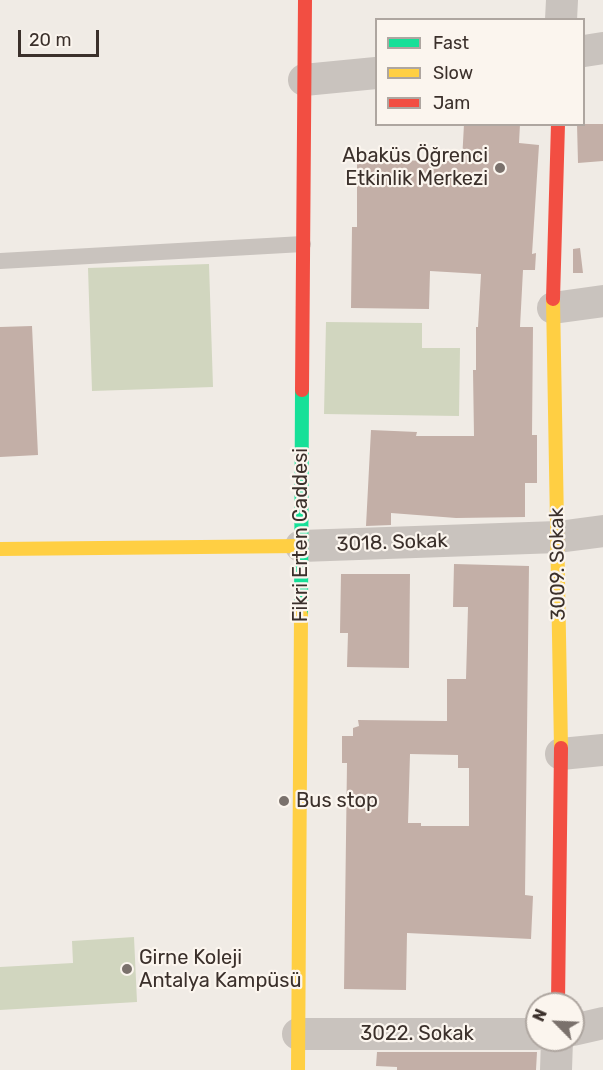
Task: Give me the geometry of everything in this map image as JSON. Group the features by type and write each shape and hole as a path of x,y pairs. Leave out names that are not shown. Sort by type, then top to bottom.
{"street":[{"name":"Fikri Erten Caddesi","path":"298,1070 305,0"},
{"path":"561,18 562,0"},
{"path":"585,51 603,48"},
{"path":"304,80 375,73"},
{"name":"3009. Sokak","path":"558,126 553,308 561,754 558,992"},
{"path":"553,308 603,301"},
{"name":"3018. Sokak","path":"0,549 301,546 558,537 603,531"},
{"path":"561,754 603,750"},
{"path":"585,1027 603,1023"},
{"name":"3022. Sokak","path":"298,1034 525,1034"},
{"path":"556,1070 557,1052"}],"lane":[{"path":"0,261 303,244"}],"green space":[{"path":"209,264 213,387 92,391 88,268"},
{"path":"326,322 422,323 422,348 460,348 459,416 324,414"},
{"path":"134,937 137,1002 0,1010 0,967 73,963 72,941"}],"building":[{"path":"603,124 603,161 578,163 577,126"},
{"path":"464,126 520,126 519,143 539,145 532,254 536,253 535,270 523,270 520,327 533,327 532,435 537,435 537,483 525,483 525,517 456,518 391,513 391,525 366,526 371,430 417,432 416,436 474,436 473,370 476,370 476,327 478,327 481,274 430,271 429,309 351,308 352,227 357,227 357,160 462,161"},
{"path":"580,248 583,273 573,273 573,249"},
{"path":"32,326 38,455 0,457 0,327"},
{"path":"454,564 529,566 525,895 533,896 531,939 407,933 406,990 344,989 347,763 342,763 342,736 353,736 353,728 359,726 358,720 447,721 447,679 466,679 468,607 453,607","holes":["410,754 458,755 458,768 469,768 469,826 421,826 421,823 408,823"]},
{"path":"341,574 410,574 409,668 347,667 348,633 340,633"},
{"path":"377,1052 537,1052 536,1070 397,1070 397,1067 376,1066"}],"traffic: fast":[{"path":"301,615 302,390"}],"traffic: slow":[{"path":"553,299 561,748"},
{"path":"0,549 301,546"},
{"path":"298,1070 301,615"}],"traffic: jam":[{"path":"302,390 305,0"},
{"path":"553,299 558,126"},
{"path":"558,992 561,748"}],"place":[{"name":"Abaküs Öğrenci Etkinlik Merkezi","path":"500,168"},
{"name":"Bus stop","path":"284,801"},
{"name":"Girne Koleji Antalya Kampüsü","path":"127,969"}]}
